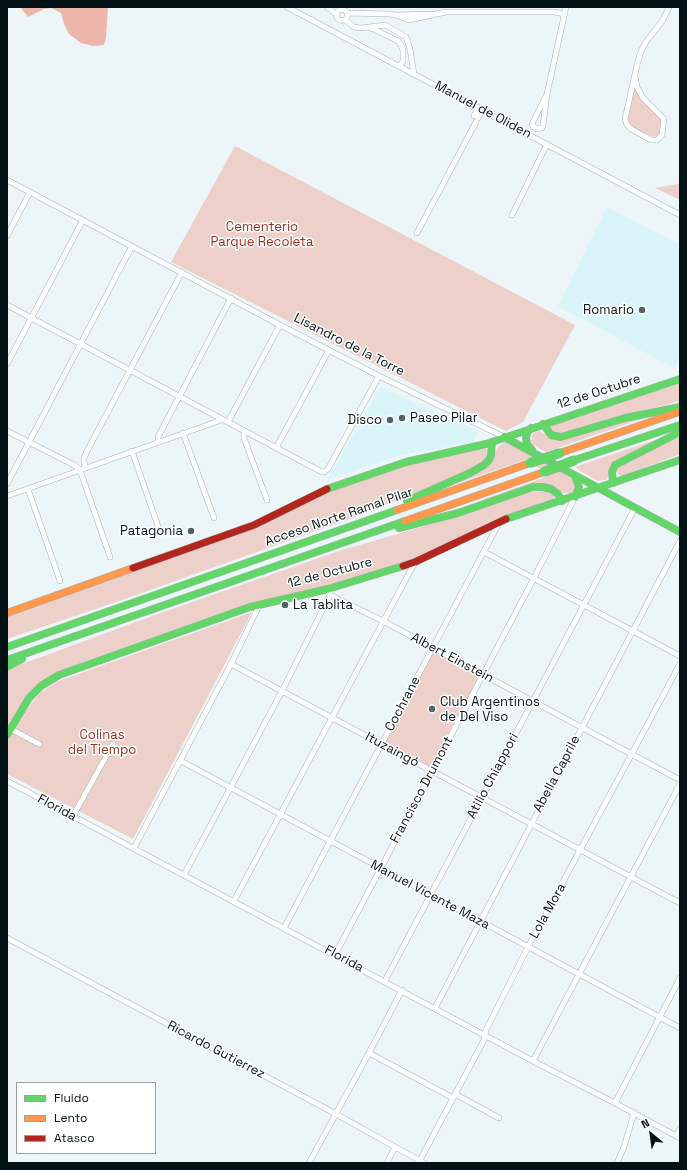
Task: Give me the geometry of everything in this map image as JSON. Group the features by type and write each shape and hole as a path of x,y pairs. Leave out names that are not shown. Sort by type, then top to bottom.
{"main road":[{"name":"12 de Octubre","path":"7,613 254,525 329,488 406,462 492,442 680,379"},
{"path":"543,424 550,433 561,437 625,418 680,407"},
{"name":"Acceso Norte Ramal Pilar","path":"7,647 530,463 680,412"},
{"name":"Acceso Norte Ramal Pilar","path":"7,660 575,460 680,425"},
{"path":"531,428 527,433 526,439 527,444 532,450"},
{"path":"613,483 612,472 615,465 680,432"},
{"name":"Lisandro de la Torre","path":"504,437 532,450 576,476 680,532"},
{"path":"345,528 477,470 490,458 492,452 492,442"},
{"name":"12 de Octubre","path":"9,732 29,698 41,686 53,678 260,604 329,592 415,562 500,522 680,460"},
{"path":"575,497 579,487 576,476"},
{"path":"356,538 430,521 533,487 551,489 558,494 562,501"},
{"path":"7,643 38,636"},
{"path":"7,667 43,647"}],"street":[{"name":"Manuel de Oliden","path":"287,7 679,214"},
{"path":"328,7 336,14 338,19 341,21 345,20 354,27 360,28 385,25 406,38 410,49 414,74"},
{"path":"547,94 533,122 532,126 536,129 542,128 543,125 547,94 566,7"},
{"path":"635,76 637,87 643,98 664,119 662,136 657,140 651,140 631,129 626,122 637,65 643,46 663,20 669,7"},
{"path":"336,14 340,10 346,10 395,15 438,14 446,12 554,12 565,14"},
{"path":"345,20 347,17 346,10"},
{"path":"369,27 398,41 403,50 403,61 400,66"},
{"path":"417,233 472,129 480,108"},
{"path":"512,215 547,144"},
{"name":"Lisandro de la Torre","path":"7,180 280,325 379,376 504,437"},
{"path":"7,236 30,192"},
{"path":"7,364 83,220"},
{"path":"7,484 82,344 132,246"},
{"path":"110,558 82,469 86,453 182,272"},
{"path":"158,442 158,437 231,298"},
{"path":"7,305 324,472 328,469 379,376"},
{"path":"228,422 280,325"},
{"path":"276,448 329,350"},
{"path":"7,496 222,419"},
{"path":"7,431 82,469"},
{"path":"244,431 244,438 267,500"},
{"path":"183,434 214,518"},
{"path":"132,452 159,529"},
{"path":"28,489 60,581"},
{"name":"Francisco Drumont","path":"334,955 483,675 575,497"},
{"name":"Atilio Chiappori","path":"385,981 635,508"},
{"name":"Cochrane","path":"284,928 500,522"},
{"name":"Abella Caprile","path":"435,1008 680,541"},
{"path":"484,552 680,656"},
{"path":"234,901 415,562"},
{"path":"184,875 282,691 329,592"},
{"name":"Albert Einstein","path":"329,592 680,780"},
{"path":"134,848 181,761 260,604"},
{"name":"Ituzaingó","path":"231,664 680,903"},
{"name":"Lola Mora","path":"422,1162 485,1035 486,1030 528,948 680,664"},
{"path":"9,732 39,744"},
{"path":"73,816 113,744"},
{"name":"Manuel Vicente Maza","path":"181,761 680,1028"},
{"name":"Florida","path":"7,781 678,1137"},
{"path":"533,1061 680,784"},
{"name":"Ricardo Gutierrez","path":"7,938 336,1114 422,1162"},
{"path":"615,1103 680,978"},
{"path":"308,1163 336,1114 402,990"},
{"path":"369,1053 499,1118"},
{"path":"617,1163 624,1147 634,1113"},
{"path":"678,1137 680,1129"},
{"path":"387,1163 395,1147"}],"shaded area":[{"path":"20,7 108,7 104,45 93,46 81,43 69,34 61,13 51,8 44,9 28,17"},
{"path":"607,207 680,245 680,357 674,368 558,306"},
{"name":"Paseo Pilar","path":"381,387 478,431 474,442 401,455 327,480"}],"green space":[{"path":"636,89 663,121 659,136 657,138 635,129 629,124 627,119 634,90"},
{"name":"Cementerio Parque Recoleta","path":"235,146 575,325 523,422 506,431 171,262"},
{"path":"680,183 680,200 655,188 678,184"},
{"path":"680,382 680,401 614,417 564,435 554,434 550,428 550,425 558,421 570,420"},
{"path":"644,418 546,452 533,445 531,441 532,435 539,431 549,436"},
{"path":"680,437 680,454 623,476 618,475 617,468 627,459"},
{"path":"658,439 610,472 606,480 598,481 575,467"},
{"path":"505,442 508,442 572,478 577,484 574,490 571,493 564,493 551,486 473,505 485,499 551,475 525,460 446,487 492,460 498,447"},
{"path":"483,448 488,450 484,462 428,488 363,514 122,600 7,639 7,616 259,527 325,493 410,463"},
{"path":"547,490 555,496 554,500 509,515 425,556 328,586 245,605 86,661 60,672 41,682 7,729 7,671 22,664 155,615 339,551 466,514 523,493"},
{"name":"Colinas del Tiempo","path":"252,612 133,839 7,774 7,744 9,739 39,694 56,682"},
{"name":"Club Argentinos de Del Viso","path":"434,651 480,676 430,767 384,743"}],"traffic: fast":[{"path":"327,489 406,462 486,444 680,379"},
{"path":"543,424 551,435 561,437 625,418 680,407"},
{"path":"575,460 680,425"},
{"path":"531,428 527,433 526,439 527,444 532,450"},
{"path":"613,483 612,472 615,465 680,432"},
{"path":"504,437 680,532"},
{"path":"407,501 470,473 484,465 489,460 491,455 492,442"},
{"path":"530,463 560,453"},
{"path":"544,472 575,460"},
{"path":"506,519 680,460"},
{"path":"575,476 579,487 575,497"},
{"path":"399,528 458,513 533,487 551,489 558,494 562,501"},
{"path":"7,647 397,510"},
{"path":"7,660 405,521"},
{"path":"7,735 29,698 41,686 59,675 250,607 328,589 403,566"},
{"path":"7,667 22,659"}],"traffic: slow":[{"path":"560,453 679,412"},
{"path":"397,510 530,463"},
{"path":"405,521 544,472"},
{"path":"7,613 133,568"}],"traffic: jam":[{"path":"133,568 254,525 327,489"},
{"path":"403,566 415,562 506,519"}],"place":[{"name":"Romario","path":"642,310"},
{"name":"Paseo Pilar","path":"402,418"},
{"name":"Disco","path":"390,420"},
{"name":"Patagonia","path":"191,531"},
{"name":"La Tablita","path":"285,605"},
{"name":"Club Argentinos de Del Viso","path":"432,709"}]}
